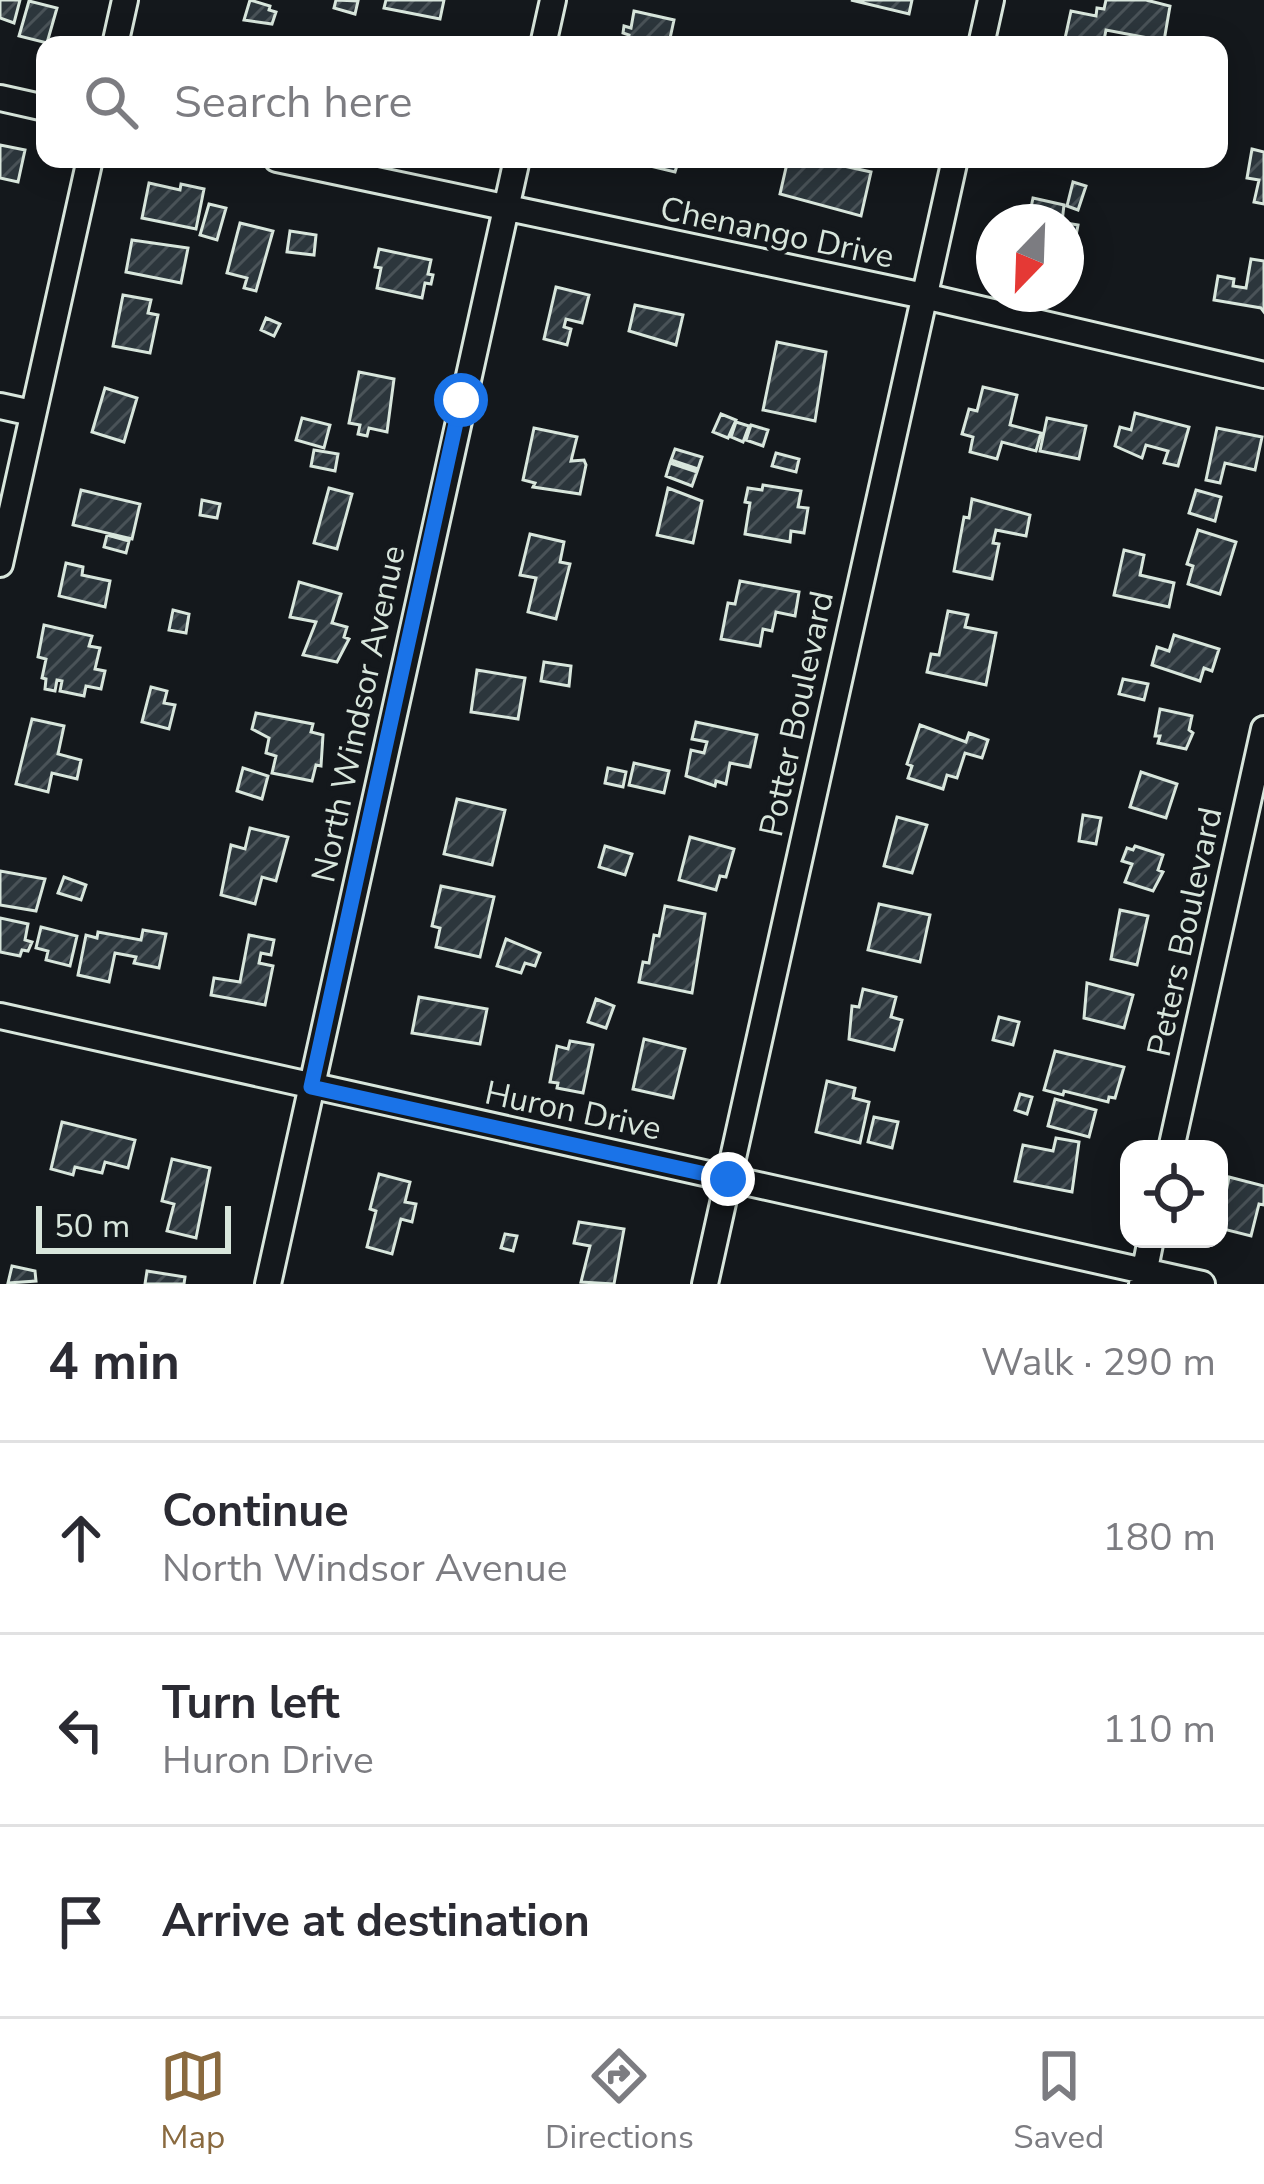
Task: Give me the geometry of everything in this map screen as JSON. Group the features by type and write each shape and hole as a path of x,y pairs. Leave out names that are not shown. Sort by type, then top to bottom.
{"street":[{"path":"117,36 125,0"},
{"path":"545,36 553,0"},
{"path":"983,36 991,0"},
{"path":"0,98 36,106"},
{"path":"0,564 88,168"},
{"name":"Chenango Drive","path":"317,168 924,296 1264,375"},
{"name":"North Windsor Avenue","path":"268,1284 515,168"},
{"name":"Potter Boulevard","path":"705,1284 953,168"},
{"path":"0,406 32,413"},
{"name":"Peters Boulevard","path":"1173,1140 1264,729"},
{"name":"Huron Drive","path":"0,1016 728,1179 1143,1278 1202,1284"},
{"path":"1143,1278 1149,1248"}],"building":[{"path":"0,0 20,0 14,23 0,18"},
{"path":"250,0 276,12 272,24 244,20"},
{"path":"336,0 358,1 355,14 334,8"},
{"path":"386,0 444,0 440,19 384,8"},
{"path":"851,0 912,0 909,14"},
{"path":"1106,0 1146,0 1170,6 1165,36 1106,30 1105,36 1066,36 1071,11 1096,16 1097,8 1104,9"},
{"path":"29,1 57,8 49,36 36,36 36,40 19,36"},
{"path":"634,11 674,20 671,36 623,33 624,26 631,28"},
{"path":"0,145 25,150 18,182 0,178"},
{"path":"1252,149 1264,152 1264,204 1254,202 1259,180 1247,178"},
{"path":"786,168 871,172 861,216 780,194"},
{"path":"1073,182 1086,186 1080,204 1068,204"},
{"path":"149,183 204,189 196,229 142,218"},
{"path":"209,204 226,208 217,240 200,235"},
{"path":"240,223 273,231 256,291 244,288 247,278 227,273"},
{"path":"290,231 316,235 314,255 287,252"},
{"path":"132,240 188,248 181,283 126,272"},
{"path":"379,249 431,260 431,284 425,283 422,298 377,288"},
{"path":"1251,259 1264,261 1264,312 1214,300 1218,276 1246,288"},
{"path":"556,287 589,295 582,323 566,319 564,327 571,329 567,345 544,339"},
{"path":"123,295 151,300 148,313 158,315 150,353 113,346"},
{"path":"635,305 683,315 676,345 629,331"},
{"path":"266,318 280,324 274,336 261,330"},
{"path":"777,342 826,352 815,421 763,410"},
{"path":"359,372 394,379 387,432 369,428 367,436 358,434 360,425 349,423"},
{"path":"983,387 1017,395 1010,425 1041,433 1036,451 1002,442 997,459 970,452 973,437 962,434 969,409 977,411"},
{"path":"105,388 137,398 124,442 92,432"},
{"path":"1135,413 1189,427 1178,466 1164,463 1168,451 1146,445 1142,458 1115,446 1120,427 1131,430"},
{"path":"721,414 736,420 728,438 713,432"},
{"path":"302,418 330,425 324,448 296,440"},
{"path":"1047,418 1086,426 1079,459 1040,451"},
{"path":"736,422 749,426 743,442 731,437"},
{"path":"751,425 768,430 763,446 746,440"},
{"path":"534,428 577,437 571,461 584,460 586,465 580,494 533,487 535,483 523,480"},
{"path":"1217,428 1262,437 1255,470 1225,463 1220,483 1206,480"},
{"path":"675,449 702,457 698,469 671,460"},
{"path":"314,450 338,454 335,471 311,466"},
{"path":"776,453 799,459 796,472 772,466"},
{"path":"670,463 697,472 692,486 666,476"},
{"path":"763,485 801,491 798,507 808,508 804,533 791,531 790,542 745,534 748,488 762,490"},
{"path":"329,488 352,494 337,549 314,543"},
{"path":"668,488 702,501 693,543 657,535"},
{"path":"81,490 140,504 132,539 73,525"},
{"path":"1196,490 1221,497 1215,521 1189,513"},
{"path":"972,499 1030,515 1026,536 996,530 993,543 999,544 992,579 954,571"},
{"path":"202,500 220,504 217,518 200,515"},
{"path":"1198,530 1236,542 1220,594 1188,584 1193,566 1187,564"},
{"path":"530,534 564,542 560,562 570,564 556,619 528,612 536,578 520,575"},
{"path":"107,535 129,541 126,553 104,547"},
{"path":"1124,550 1144,555 1140,575 1174,583 1169,607 1114,595"},
{"path":"66,563 83,567 82,575 110,581 105,607 59,596"},
{"path":"740,581 799,592 795,616 776,612 772,631 763,629 760,646 721,639 728,603 735,604"},
{"path":"299,582 341,594 332,623 347,627 344,637 349,639 337,662 303,655 316,622 290,617"},
{"path":"173,610 189,614 186,633 169,630"},
{"path":"948,611 968,615 965,627 996,633 986,685 927,672 931,654 939,655"},
{"path":"44,625 92,636 89,646 100,648 95,669 105,671 101,689 86,686 84,696 60,691 62,681 57,680 55,691 45,689 46,659 38,657"},
{"path":"1174,635 1219,649 1212,671 1204,668 1200,681 1152,665 1157,647 1169,651"},
{"path":"544,662 571,666 569,686 541,681"},
{"path":"477,670 525,678 518,719 471,712"},
{"path":"1123,679 1148,684 1144,700 1119,694"},
{"path":"151,687 167,691 164,703 175,705 169,729 142,722"},
{"path":"1160,709 1192,716 1189,730 1193,733 1186,749 1158,743"},
{"path":"256,713 313,724 311,732 323,735 321,766 316,765 312,781 272,773 276,756 266,753 269,738 252,729"},
{"path":"32,719 64,726 58,754 81,760 77,779 52,773 48,792 16,784"},
{"path":"696,722 757,735 750,767 730,763 726,784 716,781 715,786 686,776 691,750 704,753 707,742 692,739"},
{"path":"920,725 966,742 969,733 988,740 982,758 965,753 957,778 947,775 943,789 908,778 912,766 907,764"},
{"path":"634,763 669,771 664,793 629,785"},
{"path":"243,768 268,776 262,799 237,791"},
{"path":"608,768 626,772 623,787 605,783"},
{"path":"1141,772 1177,784 1166,818 1130,807"},
{"path":"457,799 505,810 492,865 444,854"},
{"path":"1083,815 1101,818 1096,844 1079,841"},
{"path":"897,817 927,825 912,873 884,866"},
{"path":"250,828 288,837 276,881 262,877 255,904 221,895 231,845 245,849"},
{"path":"690,837 734,849 726,877 720,876 716,890 679,880"},
{"path":"605,846 632,854 625,875 599,867"},
{"path":"1127,848 1163,855 1158,870 1163,872 1153,891 1125,882 1132,864 1122,861"},
{"path":"0,871 45,879 36,911 0,905"},
{"path":"64,877 86,885 81,900 58,893"},
{"path":"441,886 494,897 480,957 436,947 440,928 432,926"},
{"path":"879,904 930,915 920,962 868,950"},
{"path":"665,906 705,914 692,993 639,982 643,962 649,963 654,935 659,936"},
{"path":"1120,910 1148,916 1137,965 1111,959"},
{"path":"0,918 28,924 25,940 32,942 28,951 22,950 20,956 0,952"},
{"path":"41,927 77,936 70,966 46,960 48,951 36,948"},
{"path":"143,930 166,934 159,968 115,953 109,982 78,975 86,935 97,938 98,932 141,940"},
{"path":"249,935 274,940 271,955 261,953 259,963 273,966 265,1005 211,995 214,978 240,982"},
{"path":"506,939 540,953 535,966 525,963 521,973 497,966"},
{"path":"1087,983 1133,995 1124,1028 1084,1018"},
{"path":"863,989 896,997 891,1017 902,1020 894,1050 849,1039 852,1006 859,1007"},
{"path":"419,997 487,1009 480,1044 412,1033"},
{"path":"596,999 614,1006 606,1028 588,1022"},
{"path":"999,1017 1019,1022 1013,1045 993,1040"},
{"path":"644,1039 685,1049 673,1098 633,1089"},
{"path":"570,1041 593,1045 583,1093 550,1082 557,1046 568,1049"},
{"path":"1055,1051 1124,1067 1115,1098 1109,1097 1108,1102 1044,1090"},
{"path":"827,1081 855,1088 853,1098 869,1102 860,1143 816,1132"},
{"path":"1020,1094 1032,1097 1027,1114 1015,1110"},
{"path":"1055,1099 1096,1110 1089,1137 1048,1126"},
{"path":"874,1117 898,1122 892,1148 868,1142"},
{"path":"62,1122 135,1140 128,1168 105,1162 102,1173 75,1167 73,1175 51,1169"},
{"path":"1056,1138 1079,1142 1072,1192 1015,1181 1023,1145 1053,1151"},
{"path":"172,1159 210,1168 196,1238 167,1231 174,1204 162,1201"},
{"path":"379,1174 410,1182 405,1202 416,1204 412,1222 401,1219 392,1254 367,1247"},
{"path":"1229,1177 1264,1186 1264,1205 1259,1204 1251,1236 1228,1230"},
{"path":"579,1222 624,1229 614,1284 581,1282 590,1246 574,1243"},
{"path":"505,1234 517,1236 513,1251 501,1248"},
{"path":"12,1266 35,1271 36,1281 8,1283"},
{"path":"147,1271 185,1277 184,1284 145,1284"}],"route":[{"path":"461,400 311,1087 728,1179"}]}
